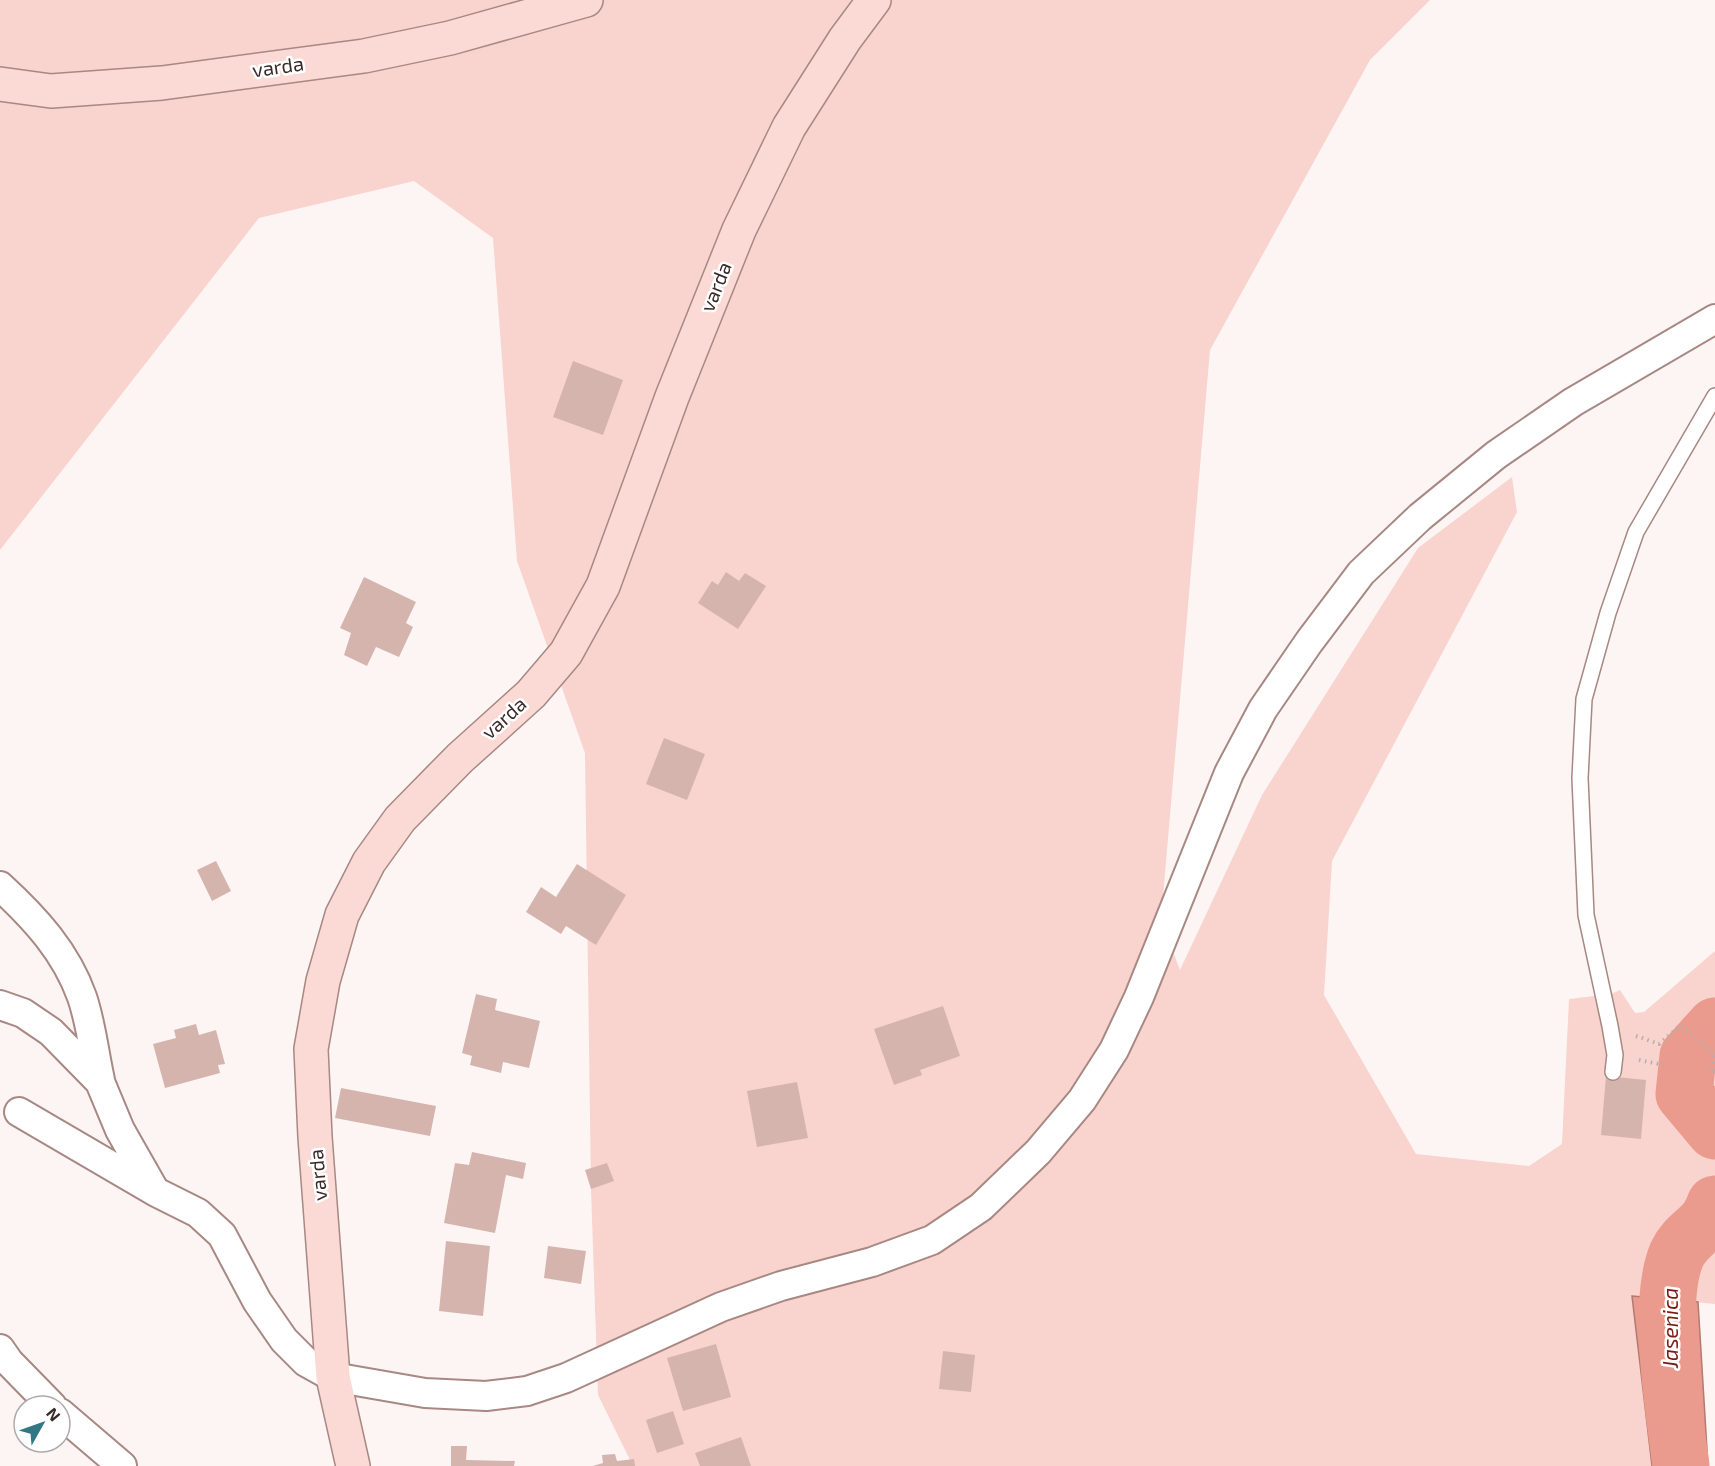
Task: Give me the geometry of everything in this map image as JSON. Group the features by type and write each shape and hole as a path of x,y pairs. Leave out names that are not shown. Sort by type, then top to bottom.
{"street":[{"name":"varda","path":"0,84 51,91 162,83 364,56 450,38 586,0"},
{"name":"varda","path":"353,1466 333,1377 315,1137 311,1049 323,981 342,915 369,862 400,819 460,758 531,694 566,653 603,586 672,397 739,230 789,127 845,39 874,0"},
{"path":"19,1112 156,1192 198,1213 222,1235 257,1302 284,1340 306,1362 333,1377 425,1393 486,1396 527,1391 566,1378 721,1307 781,1286 872,1262 932,1240 981,1207 1038,1152 1082,1100 1114,1050 1139,997 1229,773 1263,709 1309,642 1361,573 1420,517 1496,454 1573,402 1715,319"},
{"path":"0,886 33,916 65,958 83,999 100,1082 124,1139 156,1192"},
{"path":"0,1005 23,1013 51,1032 100,1082"},
{"path":"0,1349 9,1362 40,1394"},
{"path":"72,1423 122,1466"}],"lane":[{"path":"1614,1064 1586,915 1580,778 1584,699 1608,613 1636,532 1715,396"}],"path":[{"path":"1659,1044 1681,1025 1715,1056 1713,1071"},
{"path":"1614,1064 1669,1066"}],"shaded area":[{"path":"0,0 1430,0 1370,60 1210,350 1161,920 1180,970 1262,795 1418,548 1512,477 1517,512 1332,861 1324,995 1416,1154 1529,1166 1562,1144 1569,999 1611,994 1620,990 1635,1013 1644,1012 1715,951 1715,1304 1632,1296 1652,1466 633,1466 598,1395 591,1189 585,753 517,561 493,238 414,181 259,218 0,550"}],"water":[{"path":"1632,1296 1698,1302 1708,1466 1652,1466"}],"building":[{"path":"573,361 623,380 603,435 553,417"},
{"path":"726,572 739,581 745,573 766,586 738,629 698,603 712,581 718,585"},
{"path":"364,577 416,602 406,623 413,627 399,657 376,647 367,666 344,655 351,633 340,628"},
{"path":"664,738 705,754 687,800 646,784"},
{"path":"216,861 231,891 212,901 197,870"},
{"path":"577,864 626,895 596,945 566,926 561,934 526,912 541,887 556,897"},
{"path":"476,994 497,999 495,1010 540,1021 529,1068 503,1062 501,1073 470,1065 472,1056 462,1053"},
{"path":"943,1006 960,1056 920,1070 922,1075 894,1085 874,1029"},
{"path":"196,1024 199,1035 216,1030 225,1064 218,1065 220,1073 165,1088 153,1044 176,1038 174,1030"},
{"path":"1606,1076 1646,1080 1641,1139 1601,1135"},
{"path":"797,1082 808,1138 757,1147 747,1091"},
{"path":"341,1088 436,1106 430,1136 335,1118"},
{"path":"472,1152 526,1163 523,1179 506,1175 495,1233 444,1223 455,1163 469,1165"},
{"path":"607,1163 614,1181 591,1189 585,1170"},
{"path":"446,1241 490,1246 483,1316 439,1311"},
{"path":"548,1246 586,1251 581,1284 544,1278"},
{"path":"716,1344 731,1397 683,1411 667,1358"},
{"path":"943,1351 975,1355 971,1392 939,1389"},
{"path":"673,1411 684,1444 657,1453 646,1420"},
{"path":"741,1437 751,1466 700,1466 695,1453"},
{"path":"451,1446 467,1446 466,1460 515,1461 514,1466 451,1466"},
{"path":"615,1454 617,1461 634,1459 635,1466 593,1466 603,1463 602,1455"}],"waterway":[{"name":"Jasenica","path":"1715,1026 1688,1056 1684,1094 1715,1131"},
{"name":"Jasenica","path":"1681,1466 1674,1417 1667,1328 1671,1275 1681,1246 1707,1220 1715,1204"}]}
